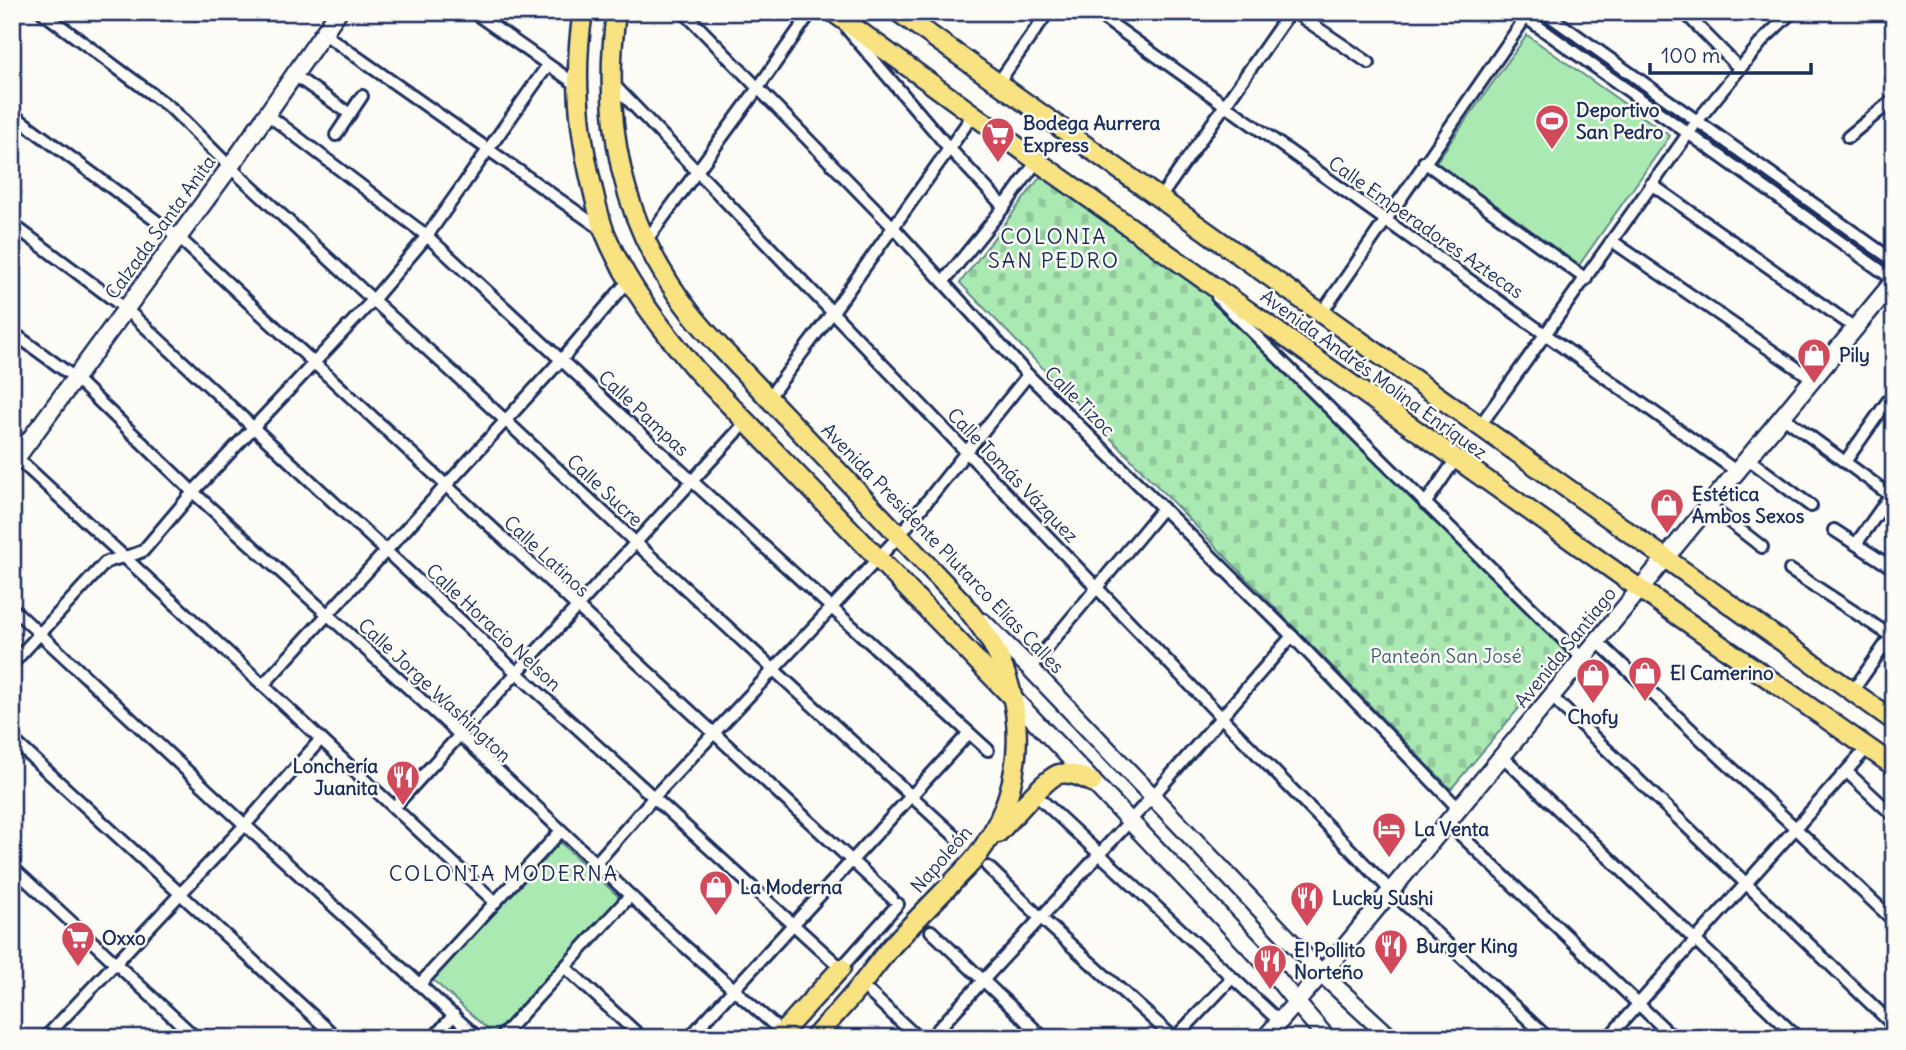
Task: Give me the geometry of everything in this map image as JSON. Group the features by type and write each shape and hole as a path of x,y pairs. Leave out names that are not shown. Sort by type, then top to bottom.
{"main road":[{"path":"583,12 578,44 577,85 581,131 588,170 605,232 629,279 668,336 696,370 1013,698"},
{"name":"Avenida Presidente Plutarco Elías Calles","path":"616,12 611,82 614,136 629,199 646,241 664,275 690,312 722,349 962,602"},
{"name":"Avenida Andrés Molina Enríquez","path":"833,12 1037,161 1456,459 1894,766"},
{"name":"Avenida Andrés Molina Enríquez","path":"898,12 1894,721"},
{"name":"Napoleón","path":"814,1038 861,985 881,957 983,861 1011,790 1015,774 1017,724 1013,698 1006,673 994,648 962,602"},
{"path":"983,861 1034,794 1057,774 1072,774 1092,782"},
{"name":"Napoleón","path":"775,1031 841,968"}],"street":[{"name":"Calle Sucre","path":"42,12 172,109 373,300 957,838"},
{"name":"Calzada Santa Anita","path":"14,459 230,167 338,12"},
{"path":"473,12 577,85"},
{"name":"Calle Tizoc","path":"684,12 893,227 1028,375 1292,636 1458,808"},
{"path":"646,241 698,173 811,12"},
{"path":"833,12 949,148 1004,206"},
{"path":"998,83 1048,12"},
{"name":"Calle Emperadores Aztecas","path":"1095,12 1546,334 1742,464 1811,506"},
{"path":"1160,198 1292,12 1368,63"},
{"path":"1479,427 1698,120 1764,38 1792,12"},
{"path":"1685,13 1738,68"},
{"path":"1321,314 1524,14 1894,281"},
{"path":"1542,29 1552,14 1894,261"},
{"path":"323,33 605,232"},
{"path":"12,664 105,563 143,551 193,492 373,300 427,236 548,65"},
{"path":"294,75 350,114"},
{"name":"Calle Tomás Vázquez","path":"611,82 1391,891 1548,1038"},
{"path":"336,135 362,96"},
{"path":"1848,137 1894,99"},
{"name":"Calle Latinos","path":"12,114 178,237 895,901"},
{"name":"Calle Pampas","path":"267,114 427,236 988,750"},
{"path":"769,397 973,115"},
{"path":"944,281 1037,161"},
{"path":"1424,162 1586,279"},
{"path":"1651,184 1855,328"},
{"name":"Calle Horacio Nelson","path":"12,224 126,309 517,673 841,968"},
{"path":"1612,241 1813,379"},
{"path":"1184,264 1583,659"},
{"path":"263,685 562,359 629,279"},
{"name":"Avenida Santiago","path":"1265,1038 1322,974 1598,642 1894,281"},
{"name":"Calle Jorge Washington","path":"12,332 75,378 193,492 460,735 672,935 734,988 775,1031"},
{"path":"596,863 773,668 899,536 1028,375"},
{"path":"1845,463 1894,392"},
{"path":"1782,416 1845,463 1892,493 1856,544"},
{"path":"394,807 746,422"},
{"path":"14,459 124,556 495,902"},
{"path":"1425,504 1456,459"},
{"path":"1708,505 1762,547"},
{"path":"1030,668 1163,508"},
{"path":"1834,530 1894,569"},
{"path":"1790,570 1892,634 1852,692"},
{"name":"Avenida Presidente Plutarco Elías Calles","path":"962,602 1030,668 1322,974 1391,1038"},
{"path":"12,608 478,1038"},
{"path":"930,1038 1152,797 1292,636"},
{"path":"1598,642 1894,921"},
{"path":"1552,697 1894,1026"},
{"path":"1013,698 1264,962 1328,1038"},
{"path":"689,1038 969,733"},
{"path":"12,739 337,1038"},
{"path":"51,1035 321,739"},
{"path":"1608,1038 1868,747"},
{"path":"1502,757 1798,1038"},
{"path":"1847,772 1894,816"},
{"path":"1034,794 1279,1021"},
{"path":"1447,822 1674,1038"},
{"path":"420,984 561,831"},
{"path":"983,861 1041,918 1174,1038 1231,978"},
{"path":"12,867 196,1038"},
{"path":"500,1038 630,896"},
{"name":"Napoleón","path":"841,968 895,901"},
{"path":"931,931 1044,1038"},
{"path":"565,967 642,1038"},
{"path":"870,993 918,1038"},
{"path":"433,1038 454,1015"}],"green space":[{"name":"Deportivo San Pedro","path":"1527,35 1670,136 1577,268 1434,165"},
{"name":"Panteón San José","path":"1043,173 1194,279 1569,649 1451,789 960,283"},
{"path":"559,841 622,900 497,1038 432,979"}],"place":[{"name":"Deportivo San Pedro","path":"1552,151"},
{"name":"Bodega Aurrera Express","path":"998,164"},
{"name":"Pily","path":"1814,385"},
{"name":"Estética Ambos Sexos","path":"1667,535"},
{"name":"El Camerino","path":"1645,703"},
{"name":"Chofy","path":"1593,705"},
{"name":"Lonchería Juanita","path":"403,807"},
{"name":"La Venta","path":"1389,859"},
{"name":"La Moderna","path":"716,917"},
{"name":"Lucky Sushi","path":"1307,928"},
{"name":"Oxxo","path":"78,968"},
{"name":"Burger King","path":"1391,976"},
{"name":"El Pollito Norteño","path":"1270,991"}],"district":[{"name":"COLONIA SAN PEDRO","path":"1054,249"},
{"name":"COLONIA MODERNA","path":"504,874"}]}
